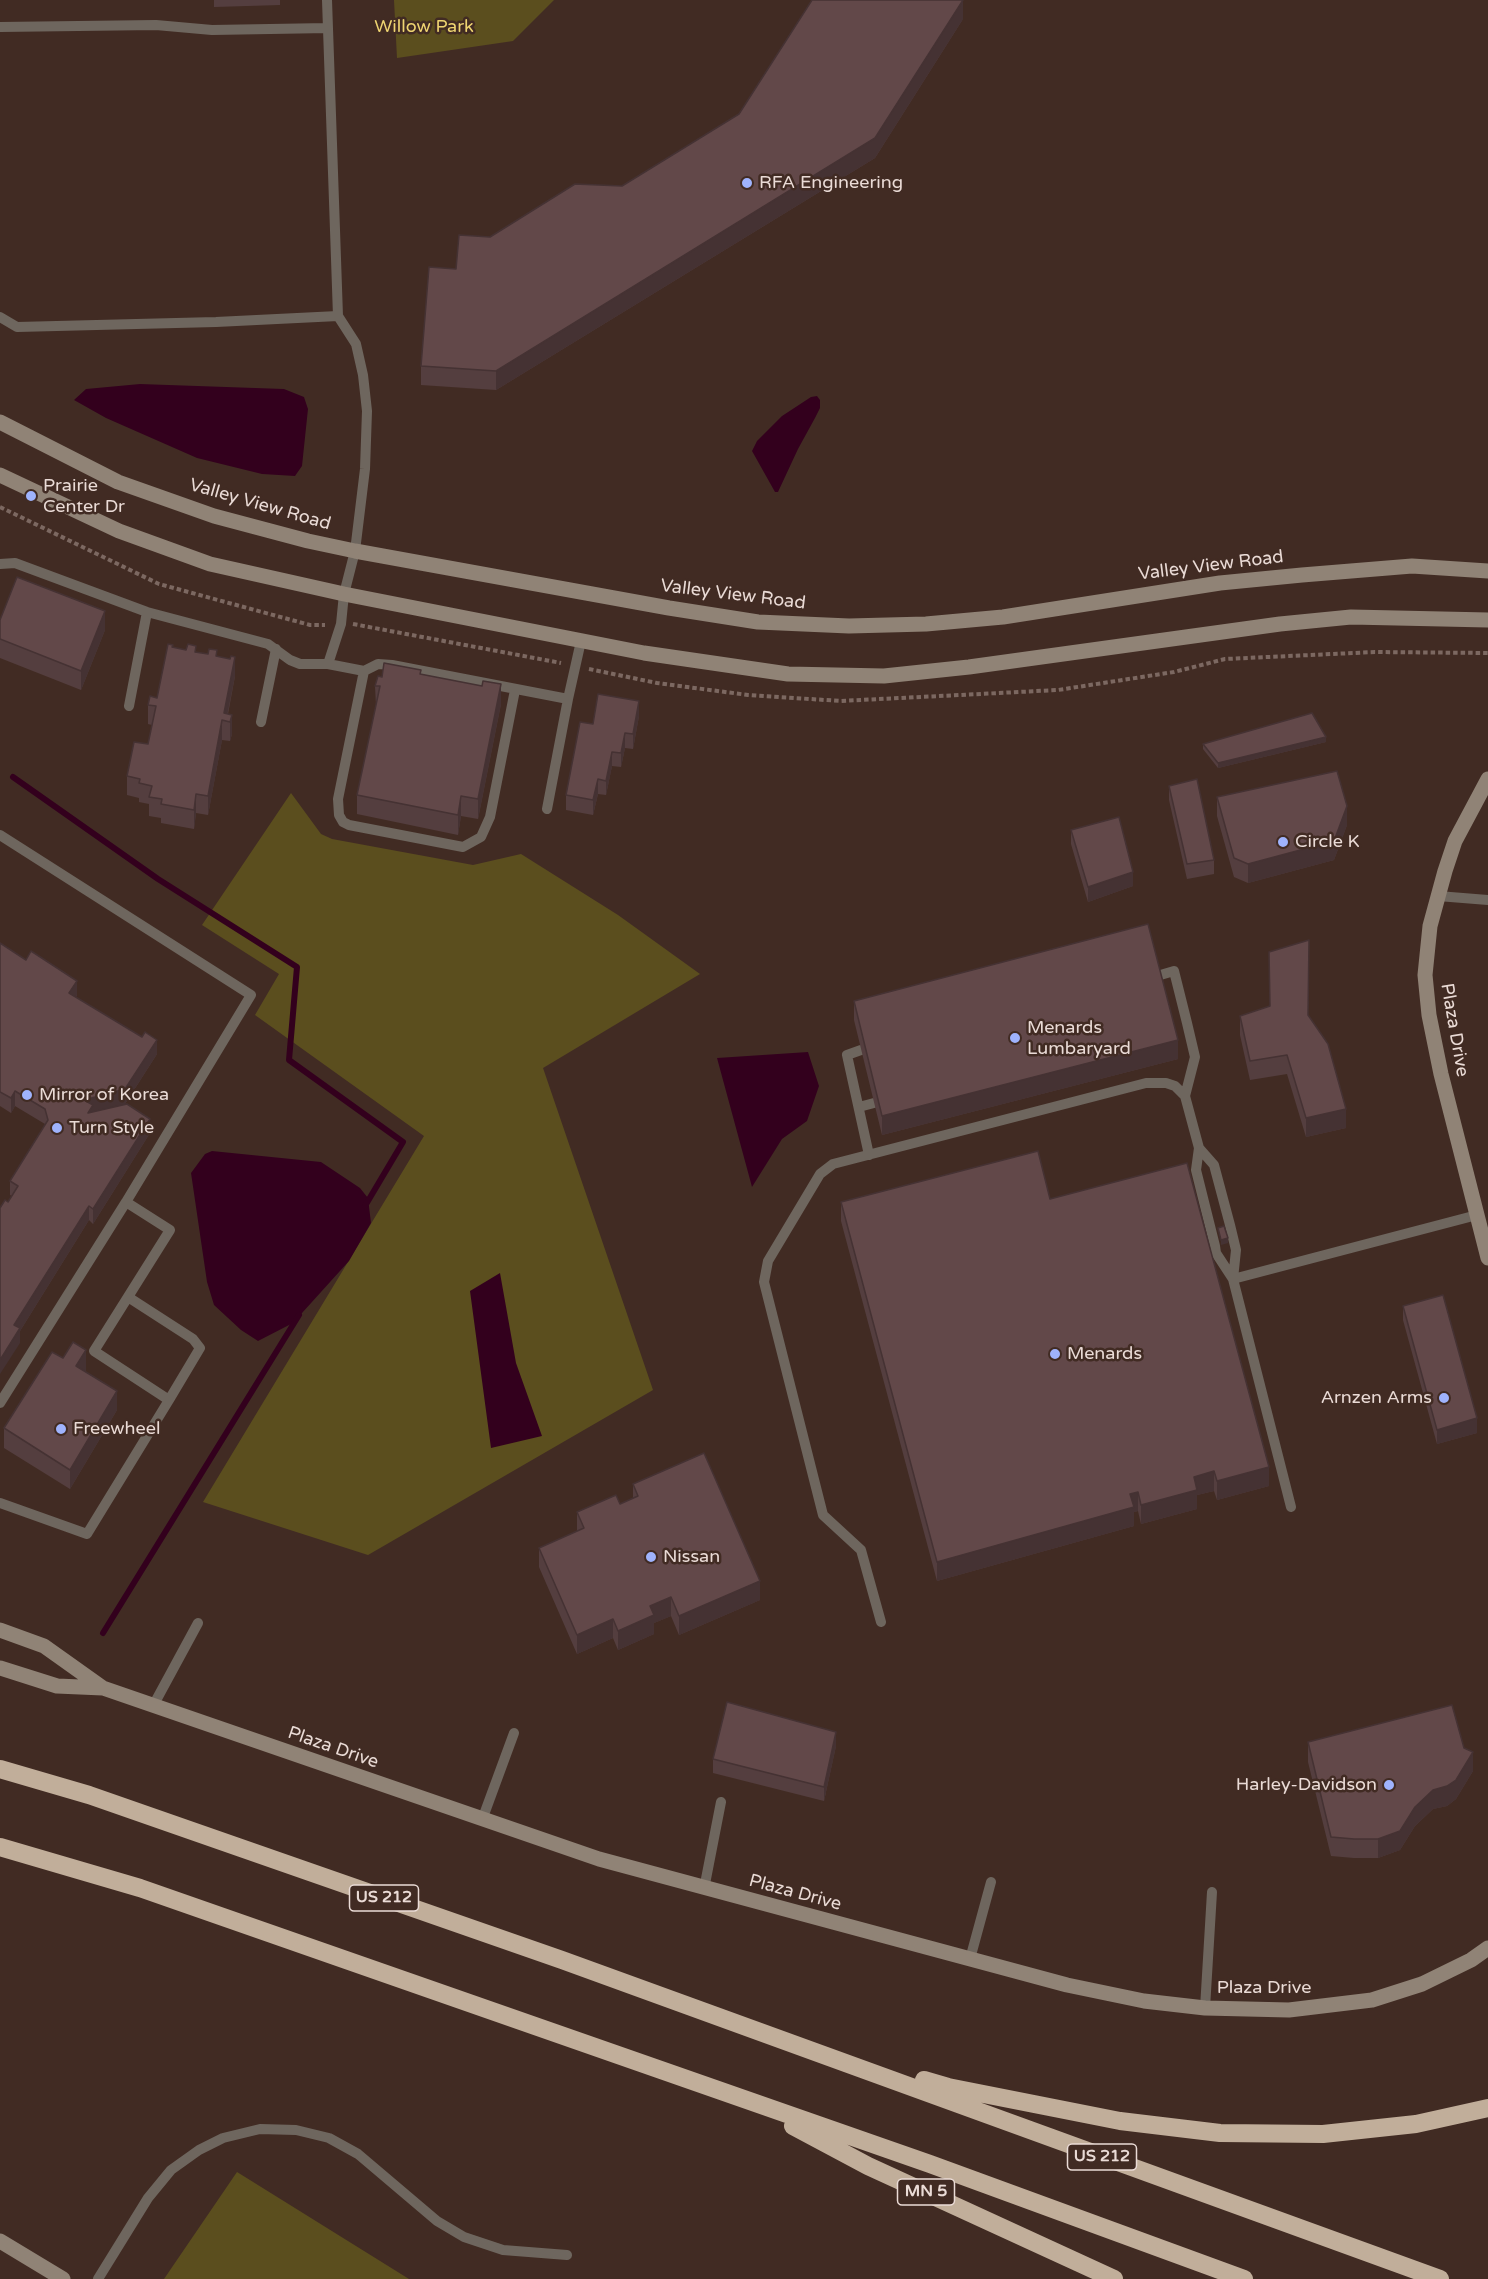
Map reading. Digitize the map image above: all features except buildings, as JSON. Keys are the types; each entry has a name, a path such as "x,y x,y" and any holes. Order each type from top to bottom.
{"highway":[{"name":"US 212","path":"0,1769 89,1795 766,2033 1140,2172 1440,2279"},
{"path":"0,1847 140,1888 930,2164 1244,2279"},
{"path":"766,2033 948,2086 1120,2121 1220,2133 1323,2134 1416,2124 1488,2108"},
{"name":"MN 5","path":"741,2099 868,2166 1114,2279"}],"main road":[{"name":"Valley View Road","path":"0,422 118,482 214,516 355,551 758,622 849,626 926,624 1003,617 1220,583 1302,575 1412,566 1488,571"},
{"path":"0,475 88,517 164,549 210,564 344,594 581,641 726,667 788,674 884,676 1016,661 1280,624 1351,617 1488,620"},
{"name":"Plaza Drive","path":"1488,778 1455,842 1430,927 1425,975 1429,1015 1441,1074 1488,1258"},
{"name":"Plaza Drive","path":"0,1630 45,1646 103,1688 599,1859 1067,1985 1144,2001 1205,2008 1289,2010 1372,2000 1422,1984 1472,1960 1488,1948"},
{"name":"Plaza Drive","path":"0,1668 57,1686 103,1688"},
{"path":"0,2241 63,2279"}],"lane":[{"path":"327,0 338,316 356,344 363,375 367,411 365,469 355,551 344,594 341,624 328,664"},
{"path":"0,27 156,25 212,30 328,28"},
{"path":"0,317 17,327 216,322 338,316"},
{"path":"0,564 15,563 147,612 268,644 290,660 300,664 328,664 364,671 378,664 392,665 568,699"},
{"path":"129,706 147,612"},
{"path":"547,809 581,641"},
{"path":"261,722 276,649"},
{"path":"364,671 338,799 339,815 343,822 350,825 464,847 481,837 490,818 515,690"},
{"path":"0,835 251,995 126,1202 0,1403"},
{"path":"1438,896 1488,900"},
{"path":"1157,976 1174,971 1182,1024 1195,1057 1185,1096 1199,1148 1196,1170 1216,1253 1233,1279 1291,1507"},
{"path":"861,1050 848,1055 869,1155"},
{"path":"881,1622 861,1550 823,1515 764,1282 768,1262 820,1174 833,1164 1146,1083 1166,1083 1175,1086 1185,1096"},
{"path":"859,1107 874,1103"},
{"path":"1199,1148 1214,1165 1227,1215 1236,1250 1233,1279"},
{"path":"126,1202 170,1230 94,1351 169,1400"},
{"path":"1233,1279 1477,1215"},
{"path":"0,1503 87,1534 200,1348 193,1339 128,1297"},
{"path":"153,1706 198,1623"},
{"path":"482,1820 514,1732"},
{"path":"704,1889 722,1802"},
{"path":"970,1959 992,1882"},
{"path":"1205,2008 1212,1892"},
{"path":"98,2279 148,2198 171,2170 199,2150 223,2138 260,2129 296,2130 329,2138 358,2154 437,2221 464,2237 503,2250 567,2255"}],"green space":[{"name":"Willow Park","path":"394,0 554,0 513,41 397,58"},
{"path":"291,793 321,834 332,839 473,865 521,854 618,915 700,974 543,1068 653,1390 368,1555 203,1502 424,1136 255,1015 279,974 202,925"},
{"path":"237,2172 409,2279 164,2279"}],"shaded area":[{"path":"140,384 284,389 304,397 308,409 302,466 295,476 262,474 197,458 106,418 74,400 86,389"},
{"path":"817,396 820,400 820,408 778,492 775,492 752,451 757,441 782,416 811,397"},
{"path":"808,1052 819,1086 807,1121 782,1139 752,1187 717,1058"},
{"path":"212,1151 321,1162 360,1188 368,1198 371,1223 349,1261 293,1323 258,1341 241,1330 214,1305 207,1282 191,1173 205,1154"},
{"path":"500,1273 516,1363 542,1436 491,1448 470,1291"}],"waterway":[{"path":"13,777 158,879 297,967 289,1060 403,1142 365,1206"},
{"path":"103,1633 299,1315"}],"place":[{"name":"RFA Engineering","path":"747,183"},
{"name":"Prairie Center Dr","path":"31,496"},
{"name":"Circle K","path":"1283,842"},
{"name":"Menards Lumbaryard","path":"1015,1038"},
{"name":"Mirror of Korea","path":"27,1095"},
{"name":"Turn Style","path":"57,1128"},
{"name":"Menards","path":"1055,1354"},
{"name":"Arnzen Arms","path":"1444,1398"},
{"name":"Freewheel","path":"61,1429"},
{"name":"Nissan","path":"651,1557"},
{"name":"Harley-Davidson","path":"1389,1785"}]}
